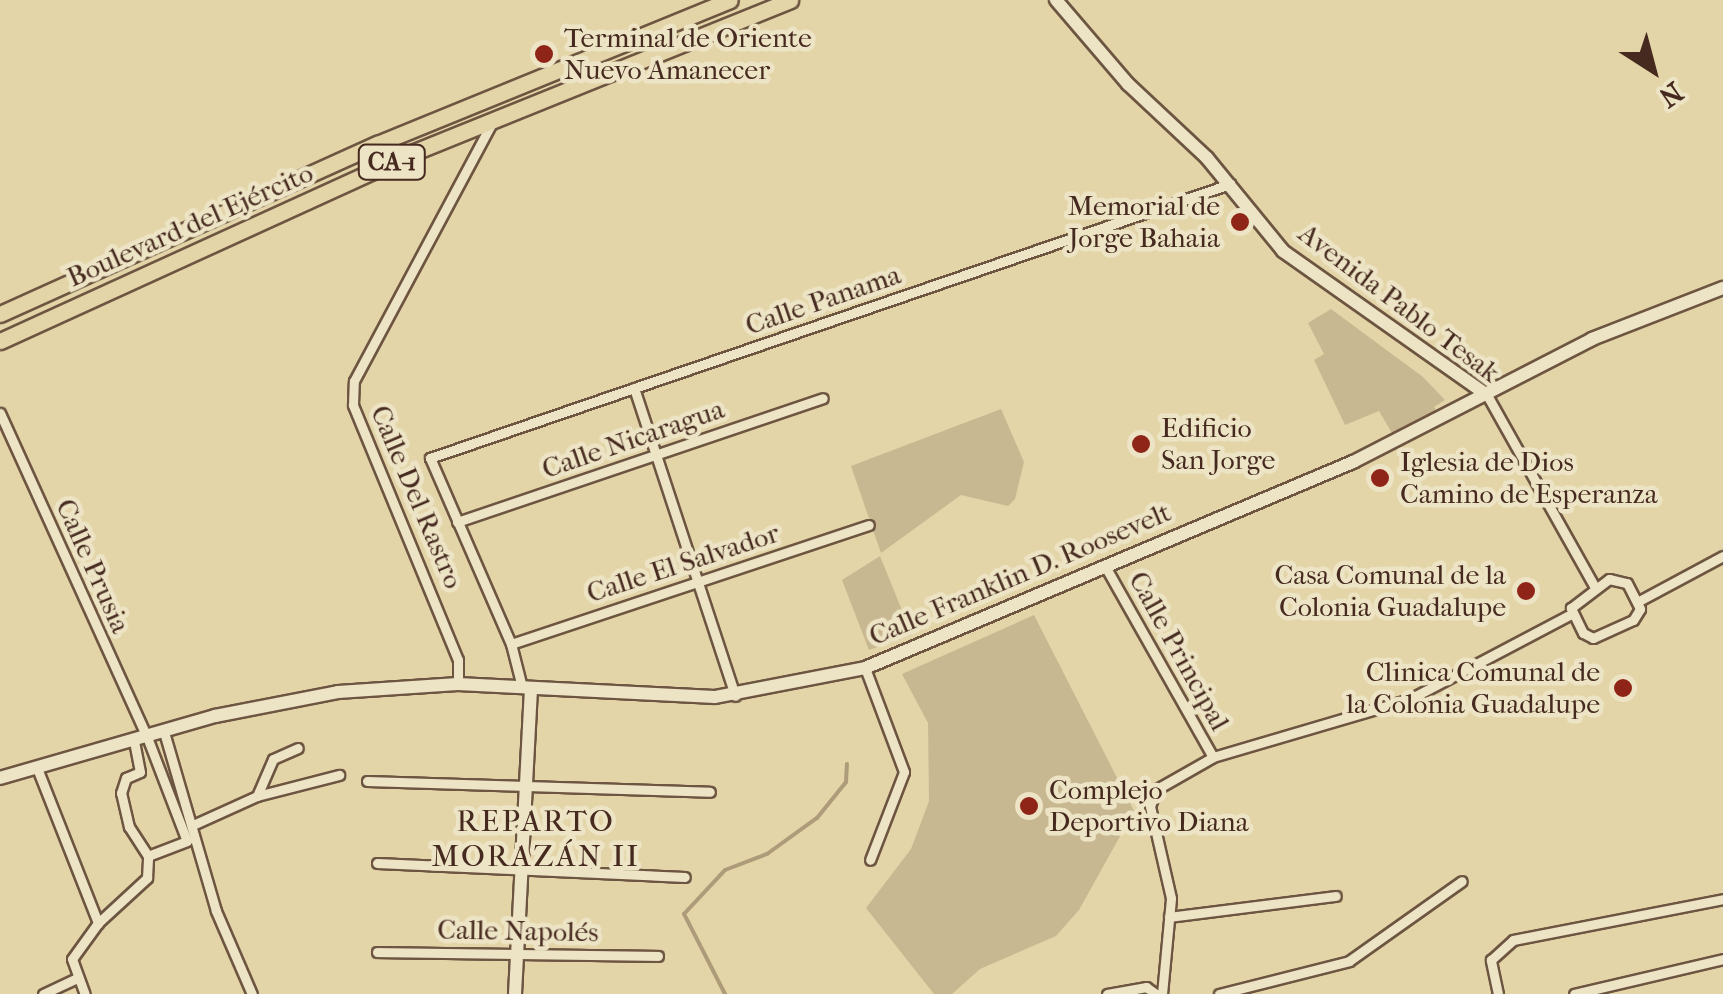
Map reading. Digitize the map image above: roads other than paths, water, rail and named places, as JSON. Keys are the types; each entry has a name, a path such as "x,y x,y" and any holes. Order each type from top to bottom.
{"highway":[{"path":"532,104 554,86 720,20 731,0"},
{"name":"Boulevard del Ejército","path":"0,314 372,146 731,0"},
{"name":"Boulevard del Ejército","path":"0,341 412,153 790,0"},
{"path":"407,132 397,144 412,153"},
{"path":"372,146 384,151 380,167"}],"main road":[{"name":"Avenida Pablo Tesak","path":"1056,0 1230,184 1283,251 1488,395"},
{"name":"Calle Franklin D. Roosevelt","path":"0,778 284,700 458,684 665,699 735,696 864,668 1421,432 1592,338 1723,288"},
{"path":"515,994 529,786 527,688"}],"street":[{"name":"Calle Del Rastro","path":"458,684 458,660 446,628 353,405 354,381 494,119"},
{"name":"Calle Panama","path":"457,522 430,458 1230,184"},
{"path":"634,388 735,696"},
{"name":"Avenida Pablo Tesak","path":"1488,395 1594,586"},
{"name":"Calle Nicaragua","path":"457,522 823,398"},
{"name":"Calle Prusia","path":"0,413 141,739"},
{"path":"457,522 527,688"},
{"name":"Calle El Salvador","path":"511,644 869,525"},
{"path":"1570,614 1582,633 1598,638 1633,620 1639,601 1723,556"},
{"name":"Calle Principal","path":"1106,568 1213,757"},
{"path":"1107,994 1146,987 1159,994 1168,917 1168,874 1152,796 1213,757 1396,704 1570,614 1576,599 1594,586 1623,580 1639,601"},
{"path":"864,668 904,772 870,860"},
{"path":"164,732 195,824 216,911 252,994"},
{"path":"141,739 158,765 187,840 148,856"},
{"path":"140,772 141,739"},
{"path":"256,796 274,759 298,748"},
{"path":"85,994 74,952 98,922 147,878 148,856 129,827 121,794 126,778 158,765"},
{"path":"37,768 98,922"},
{"path":"195,824 256,796 339,775"},
{"path":"367,781 710,792"},
{"path":"377,863 685,877"},
{"path":"1218,994 1348,961 1462,881"},
{"path":"1168,917 1336,896"},
{"path":"1498,994 1491,960 1514,940 1723,900"},
{"name":"Calle Napolés","path":"376,952 658,956"},
{"path":"1574,994 1723,959"},
{"path":"44,994 78,978"}],"waterway":[{"path":"725,994 684,914 725,870 767,854 817,818 846,782 847,764"}],"place":[{"name":"Terminal de Oriente Nuevo Amanecer","path":"544,54"},
{"name":"Memorial de Jorge Bahaia","path":"1240,222"},
{"name":"Edificio San Jorge","path":"1141,444"},
{"name":"Iglesia de Dios Camino de Esperanza","path":"1380,478"},
{"name":"Casa Comunal de la Colonia Guadalupe","path":"1526,591"},
{"name":"Clinica Comunal de la Colonia Guadalupe","path":"1623,688"},
{"name":"Complejo Deportivo Diana","path":"1029,806"}],"district":[{"name":"REPARTO MORAZÁN II","path":"536,839"}]}
